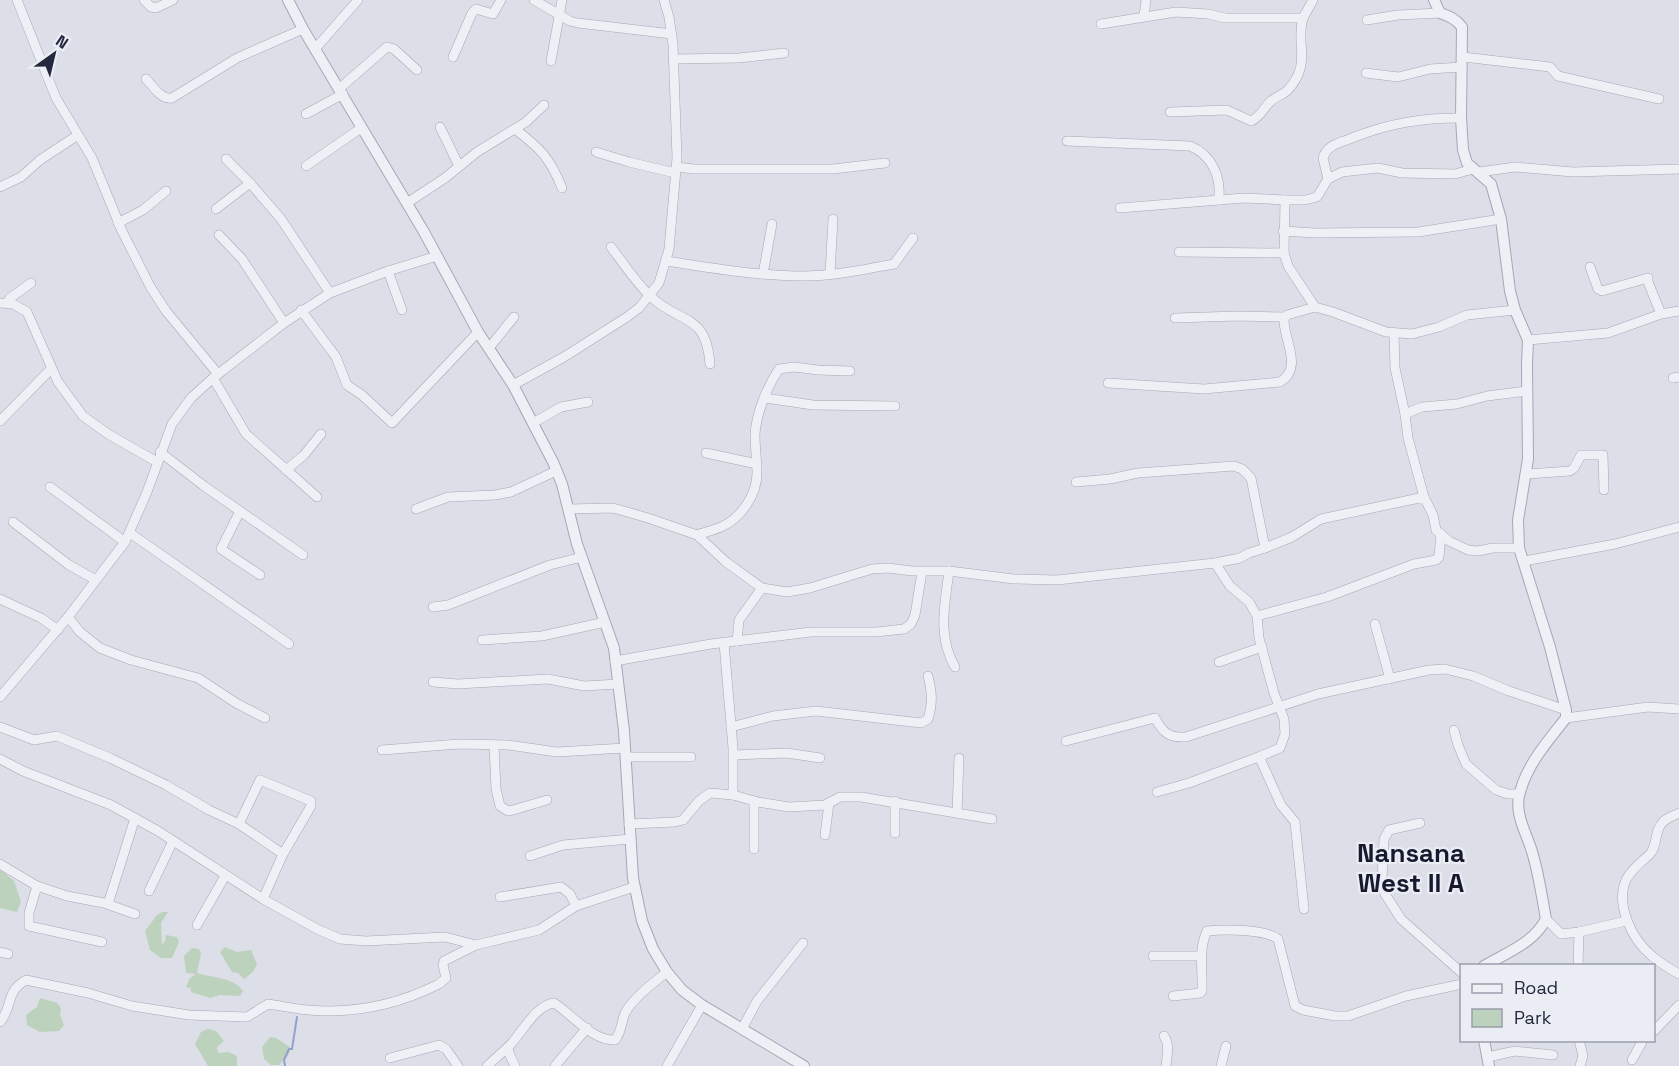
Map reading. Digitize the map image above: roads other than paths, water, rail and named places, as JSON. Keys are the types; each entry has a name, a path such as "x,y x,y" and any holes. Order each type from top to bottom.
{"street":[{"path":"17,0 56,98 92,158 118,223 158,299 215,376 246,434 316,497"},
{"path":"144,0 151,7 156,8 173,0"},
{"path":"288,0 407,203 478,332 513,385 556,471 582,557 614,648 625,753 634,887 646,930 667,972 682,990 702,1005 804,1066"},
{"path":"315,49 358,0"},
{"path":"453,57 472,12 476,9 493,14 501,0"},
{"path":"534,0 570,21 578,23 672,34"},
{"path":"551,61 562,0"},
{"path":"513,385 556,362 627,317 650,296 659,283 669,249 677,132 672,34 664,0"},
{"path":"1144,16 1146,0"},
{"path":"1170,112 1227,110 1251,121 1256,119 1271,100 1286,92 1299,72 1303,52 1301,32 1303,18 1313,0"},
{"path":"1434,0 1440,14"},
{"path":"1101,24 1176,12 1208,14 1226,18 1303,18"},
{"path":"1367,20 1410,14 1440,14 1458,21 1462,27 1463,150 1467,163 1491,184 1501,219 1503,248 1515,310 1528,340 1527,474 1518,520 1520,548 1550,647 1566,714 1529,770 1519,794 1518,807 1532,851 1546,919 1561,933 1579,932 1626,921"},
{"path":"146,79 162,97 172,98 237,58 303,29"},
{"path":"306,114 341,91 387,47 394,49 417,70"},
{"path":"673,59 739,58 784,53"},
{"path":"1366,73 1398,77 1462,62 1550,67 1558,76 1659,99"},
{"path":"407,203 477,152 533,117 544,105"},
{"path":"1328,178 1323,158 1331,146 1386,126 1428,118 1461,118"},
{"path":"440,127 459,166"},
{"path":"306,166 362,128"},
{"path":"515,129 548,158 562,188"},
{"path":"0,187 15,181 78,135"},
{"path":"1067,141 1190,146 1204,154 1217,173 1220,181 1219,200"},
{"path":"596,152 629,162 675,170 832,169 885,164"},
{"path":"226,159 281,219 330,293"},
{"path":"1120,208 1260,198 1305,200 1317,197 1328,178 1342,172 1371,168 1402,173 1455,174 1515,167 1597,172 1679,169"},
{"path":"216,209 250,183"},
{"path":"118,223 143,210 166,191"},
{"path":"1285,200 1284,253 1288,266 1315,307"},
{"path":"830,274 833,219"},
{"path":"1283,231 1418,232 1501,219"},
{"path":"763,274 772,224"},
{"path":"219,235 242,259 284,323"},
{"path":"666,261 730,272 798,276 830,274 894,264 913,238"},
{"path":"611,247 650,296 697,324 706,338 710,364"},
{"path":"1179,252 1284,253"},
{"path":"0,697 58,630 125,542 172,424 191,398 215,376 301,310 330,293 388,271 437,256"},
{"path":"1590,267 1598,289 1602,291 1648,278 1661,314"},
{"path":"388,271 402,310"},
{"path":"4,303 31,283"},
{"path":"4,303 19,306 27,312 51,369 63,390 87,419 159,457 303,555"},
{"path":"1175,318 1285,317 1315,307 1394,334 1412,334 1428,331 1467,315 1515,310"},
{"path":"301,310 336,357 346,384 392,423 478,332"},
{"path":"1528,340 1601,334 1661,314 1679,311"},
{"path":"489,348 514,317"},
{"path":"1108,383 1204,389 1280,382 1286,378 1291,365 1290,348 1283,323 1285,317"},
{"path":"1394,334 1395,368 1406,414 1408,438 1424,498 1433,515 1436,530 1449,541 1468,550 1520,548"},
{"path":"697,535 724,526 737,516 746,506 755,488 757,464 755,434 765,398 776,374 782,368 794,367 850,371"},
{"path":"0,421 51,369"},
{"path":"1406,414 1422,407 1457,404 1486,396 1527,391"},
{"path":"765,398 813,405 895,406"},
{"path":"533,423 561,407 588,402"},
{"path":"286,470 304,455 321,434"},
{"path":"706,453 757,464"},
{"path":"1527,474 1570,471 1581,455 1603,455 1604,490"},
{"path":"1076,482 1110,479 1138,473 1234,466 1242,469 1251,478 1265,548"},
{"path":"416,509 448,497 511,492 556,471"},
{"path":"50,487 125,542"},
{"path":"568,509 613,508 697,535 726,562 762,588 787,592 810,588 872,569 949,571 1014,579 1067,580 1215,563 1240,558 1292,537 1321,519 1424,498"},
{"path":"240,511 221,549 260,575"},
{"path":"13,522 69,565 96,580"},
{"path":"1524,561 1615,544 1679,527"},
{"path":"130,533 289,644"},
{"path":"1257,616 1327,597 1414,564 1436,560 1439,557 1441,534"},
{"path":"433,607 448,605 550,565 582,557"},
{"path":"1157,792 1189,783 1261,756 1280,748 1282,743 1285,726 1262,647 1257,616 1249,602 1230,586 1215,563"},
{"path":"949,571 942,621 951,660 955,667"},
{"path":"615,661 737,641 811,632 876,632 904,629 911,624 915,615 922,572"},
{"path":"737,641 738,620 762,588"},
{"path":"0,599 41,618 58,630"},
{"path":"68,617 80,632 100,648 130,660 198,678 265,718"},
{"path":"482,640 542,636 605,622"},
{"path":"1375,624 1390,679"},
{"path":"724,643 734,755 733,795"},
{"path":"1218,662 1262,647"},
{"path":"1066,741 1155,718 1164,733 1175,737 1186,737 1326,692 1429,670 1445,669 1473,676 1566,714 1648,707 1679,709"},
{"path":"731,728 773,716 816,711 921,723 928,719 933,697 928,676"},
{"path":"433,682 458,684 548,679 584,686 618,684"},
{"path":"0,727 29,739 39,740 57,736 152,777 208,810 238,824 282,854"},
{"path":"1454,730 1466,764 1496,790 1508,794 1519,794"},
{"path":"382,750 459,744 494,745 557,752 691,757"},
{"path":"494,745 496,789 500,806 508,811 546,800"},
{"path":"734,755 787,753 820,758"},
{"path":"1261,756 1264,771 1278,800 1295,822 1304,909"},
{"path":"0,759 23,771 104,801 263,899 340,939 366,941 444,938 476,945"},
{"path":"957,813 959,759"},
{"path":"238,824 260,780 311,801 282,854 263,899"},
{"path":"629,824 675,822 687,816 699,801 710,794 733,795 789,807 829,803 836,798 849,797 895,801 992,819"},
{"path":"754,801 754,849"},
{"path":"895,801 895,833"},
{"path":"825,835 829,803"},
{"path":"1679,813 1661,823 1649,855 1640,861 1627,879 1622,894 1626,921 1651,956 1679,974"},
{"path":"108,904 135,818"},
{"path":"1420,823 1389,830 1384,839 1382,879 1385,894 1401,919 1460,972"},
{"path":"530,856 563,845 630,839"},
{"path":"149,891 172,841"},
{"path":"0,864 37,886 67,896 108,904 135,914"},
{"path":"197,925 225,876"},
{"path":"37,886 29,913 29,926 102,942"},
{"path":"500,897 561,887 570,894 576,906"},
{"path":"0,1022 15,987 26,980 88,993 139,1008 189,1015 247,1017 268,1004 310,1010 349,1010 379,1006 439,984 446,978 444,961 476,945 539,930 576,906 634,887"},
{"path":"1487,964 1531,938 1546,919"},
{"path":"1173,996 1202,991 1201,956 1207,931 1270,934 1278,939 1297,1008 1303,1010 1335,1016 1353,1015 1406,996 1460,984"},
{"path":"1578,964 1579,932"},
{"path":"741,1029 757,1001 803,943"},
{"path":"1153,956 1201,956"},
{"path":"487,1066 508,1047 529,1020 550,1003 558,1006 587,1028 608,1039 615,1040 629,1007 667,972"},
{"path":"667,1066 702,1005"},
{"path":"1655,1029 1679,1005"},
{"path":"555,1066 587,1028"},
{"path":"1164,1036 1168,1048 1166,1066"},
{"path":"1484,1042 1489,1062 1515,1051 1553,1055"},
{"path":"1579,1042 1583,1056 1580,1066"},
{"path":"1632,1060 1642,1042"},
{"path":"390,1058 440,1045 446,1048 458,1066"},
{"path":"1221,1066 1226,1046"},
{"path":"508,1047 516,1066"}],"waterway":[{"path":"285,1066 284,1060 289,1049 292,1049 297,1017"}],"district":[{"name":"Nansana West II A","path":"1411,868"}]}
